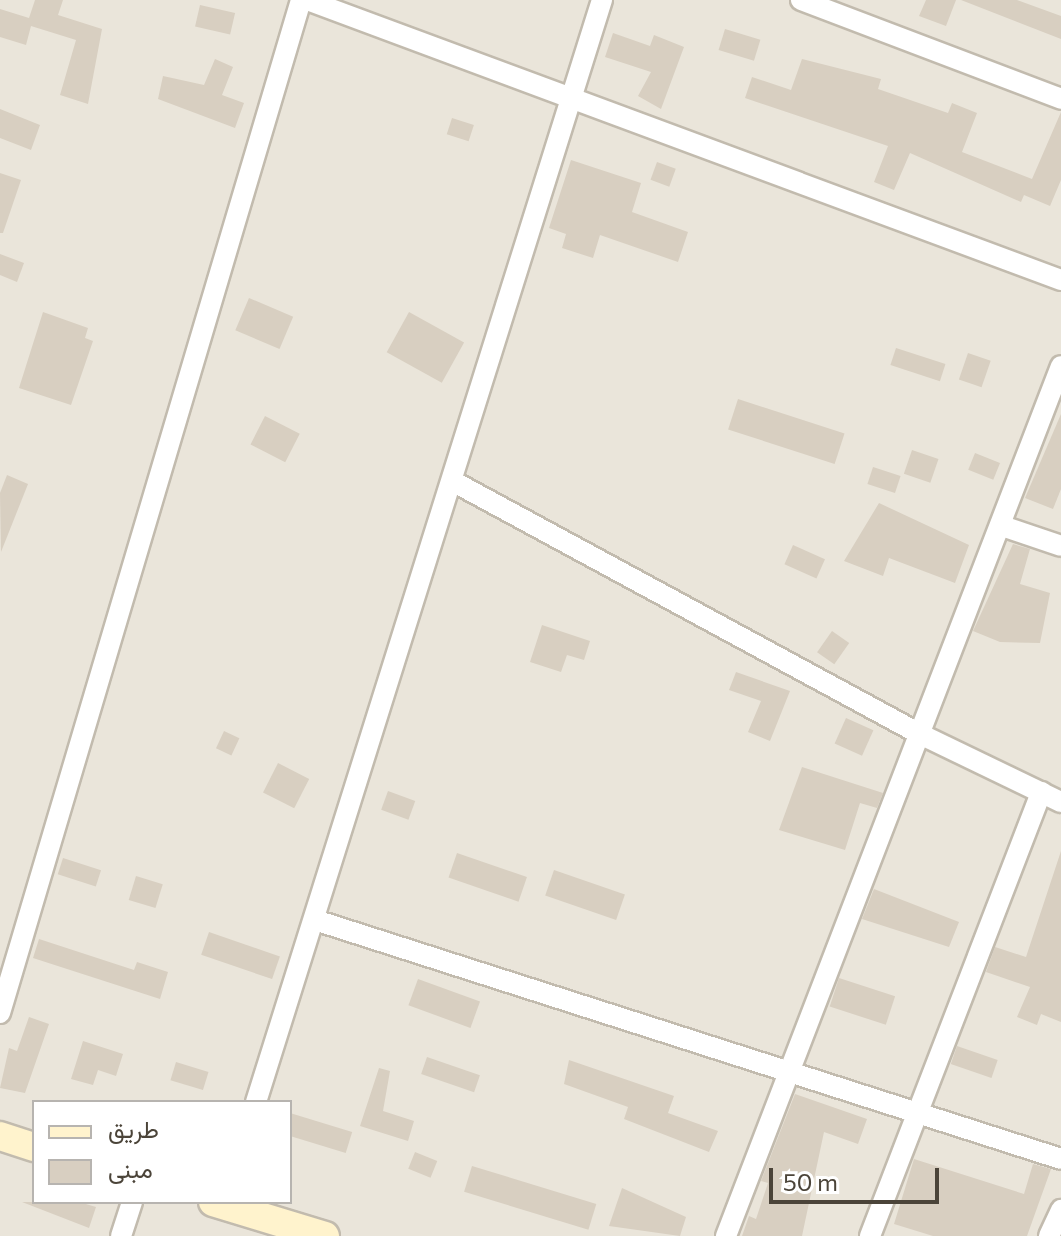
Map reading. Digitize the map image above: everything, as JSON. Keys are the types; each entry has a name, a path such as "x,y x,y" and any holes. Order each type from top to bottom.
{"street":[{"path":"0,1013 301,0"},
{"path":"307,0 1061,280"},
{"path":"257,1100 456,483 569,98 602,0"},
{"path":"801,0 1061,99"},
{"path":"726,1236 787,1070 1002,526 1061,366"},
{"path":"456,483 918,733 1061,802"},
{"path":"1002,526 1061,546"},
{"path":"870,1236 1041,792"},
{"path":"315,920 1061,1159"},
{"path":"0,1136 32,1146"},
{"path":"121,1236 131,1204"},
{"path":"223,1204 325,1236"},
{"path":"1049,1236 1061,1210"}],"shaded area":[{"path":"0,0 1061,0 1061,1236 0,1236"}],"building":[{"path":"35,0 63,0 58,15 102,29 88,104 60,95 76,40 31,26 26,45 0,37 0,9 29,18"},
{"path":"926,0 956,0 946,26 919,16"},
{"path":"961,0 1017,0 1061,16 1061,39"},
{"path":"200,5 235,13 230,35 195,26"},
{"path":"725,29 760,40 754,61 719,50"},
{"path":"613,33 650,46 654,35 684,47 661,109 638,96 651,72 605,57"},
{"path":"215,59 233,67 222,95 244,103 235,128 158,99 163,76 204,85"},
{"path":"802,59 881,79 878,89 948,113 952,103 977,113 962,152 1032,179 1061,112 1061,180 1050,206 1024,195 1021,202 910,153 894,190 874,182 888,146 745,98 752,77 791,90"},
{"path":"0,109 40,125 31,150 0,138"},
{"path":"452,118 474,125 469,141 447,134"},
{"path":"571,160 641,183 632,212 688,232 678,262 600,235 593,258 562,248 566,234 549,228"},
{"path":"657,162 676,169 669,187 651,180"},
{"path":"0,173 21,180 3,233 0,233"},
{"path":"0,254 24,263 17,282 0,275"},
{"path":"249,298 293,317 280,349 235,330"},
{"path":"43,312 88,328 85,338 93,341 71,405 19,388"},
{"path":"409,312 464,343 442,383 387,352"},
{"path":"896,348 945,364 940,381 890,365"},
{"path":"968,353 991,361 982,387 959,379"},
{"path":"738,399 845,434 835,464 728,429"},
{"path":"1061,414 1061,489 1053,509 1025,498"},
{"path":"265,416 300,434 285,462 250,445"},
{"path":"912,450 938,459 930,483 904,474"},
{"path":"975,453 1000,463 993,480 968,470"},
{"path":"873,467 901,476 895,493 867,484"},
{"path":"7,475 28,484 1,552 0,493"},
{"path":"879,503 969,545 955,583 889,558 883,576 844,561"},
{"path":"1013,544 1030,549 1020,584 1050,593 1040,643 1000,642 973,631"},
{"path":"793,545 825,559 816,578 784,564"},
{"path":"542,625 590,641 584,660 567,655 561,672 530,662"},
{"path":"832,631 849,643 834,664 817,652"},
{"path":"736,672 790,691 770,741 748,732 761,701 729,690"},
{"path":"846,718 873,730 862,756 835,744"},
{"path":"224,731 239,738 231,755 216,748"},
{"path":"278,763 309,779 294,808 263,792"},
{"path":"802,767 883,793 877,808 860,803 845,850 779,830"},
{"path":"388,791 415,801 408,820 381,810"},
{"path":"1061,851 1061,1022 1041,1014 1037,1025 1017,1017 1030,987 986,972 995,947 1026,957"},
{"path":"457,853 527,877 519,902 449,878"},
{"path":"63,858 101,870 96,887 58,874"},
{"path":"554,870 625,894 616,920 545,896"},
{"path":"136,876 163,884 155,908 129,900"},
{"path":"874,889 959,922 949,947 862,919"},
{"path":"209,932 280,956 272,979 201,955"},
{"path":"39,939 134,970 137,962 168,972 160,999 33,958"},
{"path":"839,978 895,996 886,1025 830,1007"},
{"path":"418,979 480,1002 470,1028 408,1005"},
{"path":"29,1017 49,1024 25,1093 0,1088 9,1048 17,1051"},
{"path":"83,1041 123,1054 116,1076 98,1070 93,1085 71,1079"},
{"path":"957,1046 998,1060 991,1078 951,1064"},
{"path":"427,1057 480,1075 474,1092 421,1074"},
{"path":"569,1060 674,1096 668,1113 718,1131 709,1152 624,1119 628,1107 564,1084"},
{"path":"176,1062 209,1072 203,1090 170,1080"},
{"path":"379,1068 390,1071 383,1111 414,1121 408,1141 360,1126"},
{"path":"795,1094 867,1119 858,1144 824,1132 802,1236 742,1236 749,1216 756,1219 768,1183 761,1181"},
{"path":"292,1114 352,1132 346,1153 292,1137"},
{"path":"415,1152 437,1161 431,1178 408,1169"},
{"path":"914,1159 1024,1194 1033,1164 1051,1169 1027,1236 933,1236 894,1224"},
{"path":"472,1166 596,1204 588,1230 464,1192"},
{"path":"622,1188 686,1217 680,1236 609,1226"},
{"path":"22,1202 96,1207 89,1228"}]}
